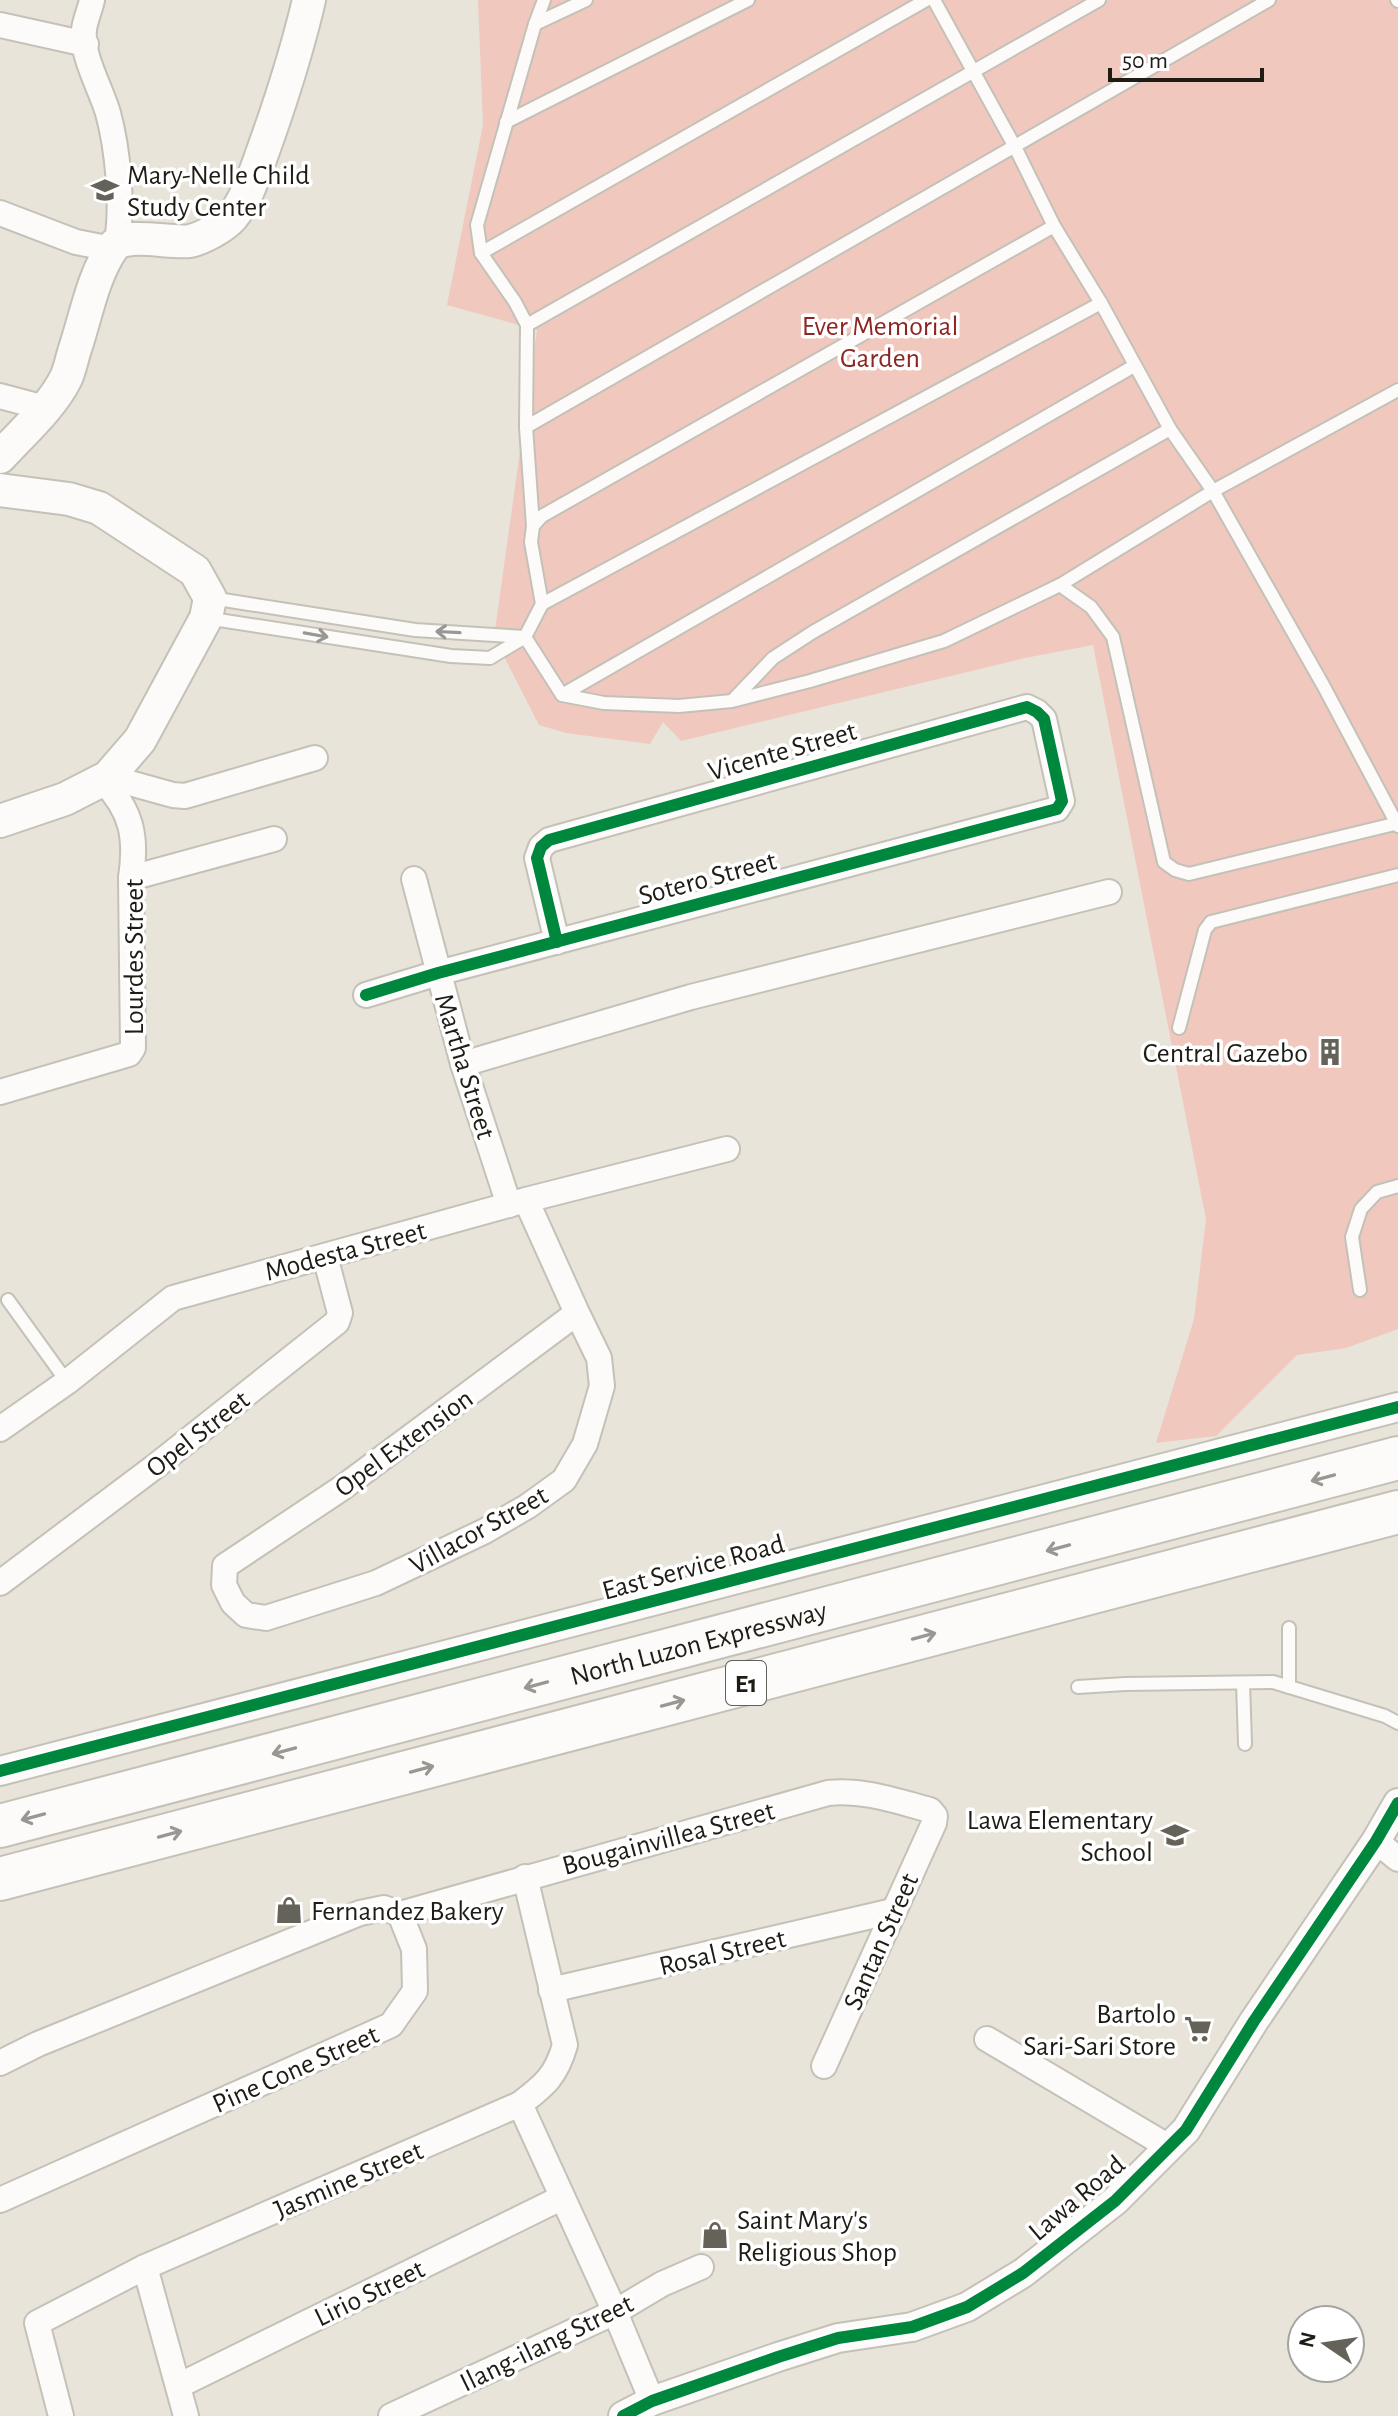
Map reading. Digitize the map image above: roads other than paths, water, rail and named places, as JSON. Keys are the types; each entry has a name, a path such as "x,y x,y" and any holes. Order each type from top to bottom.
{"highway":[{"name":"North Luzon Expressway","path":"0,1826 1398,1458"},
{"name":"North Luzon Expressway","path":"0,1879 1398,1512"}],"main road":[{"path":"0,457 45,408 66,378 96,283 114,246 133,238 190,241 210,233 231,218 252,181 275,118 309,0"},
{"path":"0,490 69,499 99,508 195,571 208,608 140,740 106,779 65,799 0,821"}],"street":[{"path":"0,213 76,242 114,246 120,224 116,159 108,112 92,73 84,32 92,0"},
{"path":"0,25 86,44"},
{"path":"0,396 45,408"},
{"name":"Vicente Street","path":"557,942 537,858 541,847 549,840 1012,711 1027,707 1044,719 1062,801 1060,806"},
{"path":"106,779 185,796 315,758"},
{"name":"Lourdes Street","path":"0,1092 129,1054 133,1048 133,832 125,809 106,779"},
{"name":"Sotero Street","path":"366,995 1060,806"},
{"path":"131,878 274,839"},
{"name":"Martha Street","path":"414,879 463,1064 518,1202"},
{"path":"463,1064 691,997 1109,892"},
{"name":"Modesta Street","path":"0,1429 67,1382 173,1298 518,1202 727,1149"},
{"name":"Villacor Street","path":"225,1566 224,1585 233,1603 246,1615 266,1618 376,1583 485,1531 564,1480 585,1444 602,1386 599,1358 518,1202"},
{"name":"Opel Street","path":"0,1583 157,1465 337,1322 340,1313 325,1256"},
{"name":"Opel Extension","path":"225,1566 342,1488 577,1313"},
{"name":"East Service Road","path":"0,1771 1398,1407"},
{"name":"Bougainvillea Street","path":"400,1914 828,1793 847,1791 882,1797 930,1810 935,1816"},
{"name":"Lawa Road","path":"623,2416 652,2401 778,2357 838,2338 912,2327 967,2307 1023,2273 1115,2201 1186,2130 1254,2021 1387,1850 1398,1803"},
{"name":"Santan Street","path":"824,2066 935,1816"},
{"name":"Jasmine Street","path":"61,2416 37,2323 145,2267 520,2104 543,2086 559,2067 565,2045 525,1877"},
{"path":"0,2063 38,2044 360,1913 384,1908 400,1914"},
{"name":"Rosal Street","path":"551,1990 893,1911"},
{"name":"Pine Cone Street","path":"0,2200 391,2025 415,1991 414,1949 400,1914"},
{"path":"987,2039 1169,2147"},
{"path":"520,2104 652,2401"},
{"name":"Lirio Street","path":"178,2386 561,2198"},
{"path":"145,2267 186,2416"},
{"name":"Ilang-ilang Street","path":"391,2416 615,2312 662,2284 701,2267"}],"lane":[{"path":"542,604 531,542 533,526 526,427 527,325 481,253 477,225 544,0"},
{"path":"535,24 586,0"},
{"path":"506,122 748,0"},
{"path":"481,253 926,0"},
{"path":"934,0 975,71 1054,226 1101,303 1170,429 1213,491 1398,824 1189,874 1175,870 1164,862 1113,637 1091,607 1060,585"},
{"path":"527,325 1099,0"},
{"path":"526,427 1269,0"},
{"path":"533,526 542,516 1054,226"},
{"path":"208,608 451,656 490,658 525,637 542,604 1101,303"},
{"path":"562,695 1134,366"},
{"path":"525,637 562,695 604,703 679,706 732,701 810,681 944,641 1060,585 1213,491 1398,390"},
{"path":"732,701 773,658 813,632 1170,429"},
{"path":"208,608 415,630 525,637"},
{"path":"1179,1028 1205,930 1211,922 1398,875"},
{"path":"1360,1290 1352,1237 1361,1209 1377,1192 1398,1186"},
{"path":"8,1300 67,1382"},
{"path":"1289,1628 1289,1687"},
{"path":"1078,1687 1273,1682 1385,1716 1398,1723"},
{"path":"1243,1683 1245,1744"}],"place":[{"name":"Mary-Nelle Child Study Center","path":"105,190"},
{"name":"Central Gazebo","path":"1330,1052"},
{"name":"Lawa Elementary School","path":"1175,1835"},
{"name":"Fernandez Bakery","path":"289,1910"},
{"name":"Bartolo Sari-Sari Store","path":"1198,2029"},
{"name":"Saint Mary's Religious Shop","path":"715,2235"}],"park label":[{"name":"Ever Memorial Garden","path":"880,341"}]}
